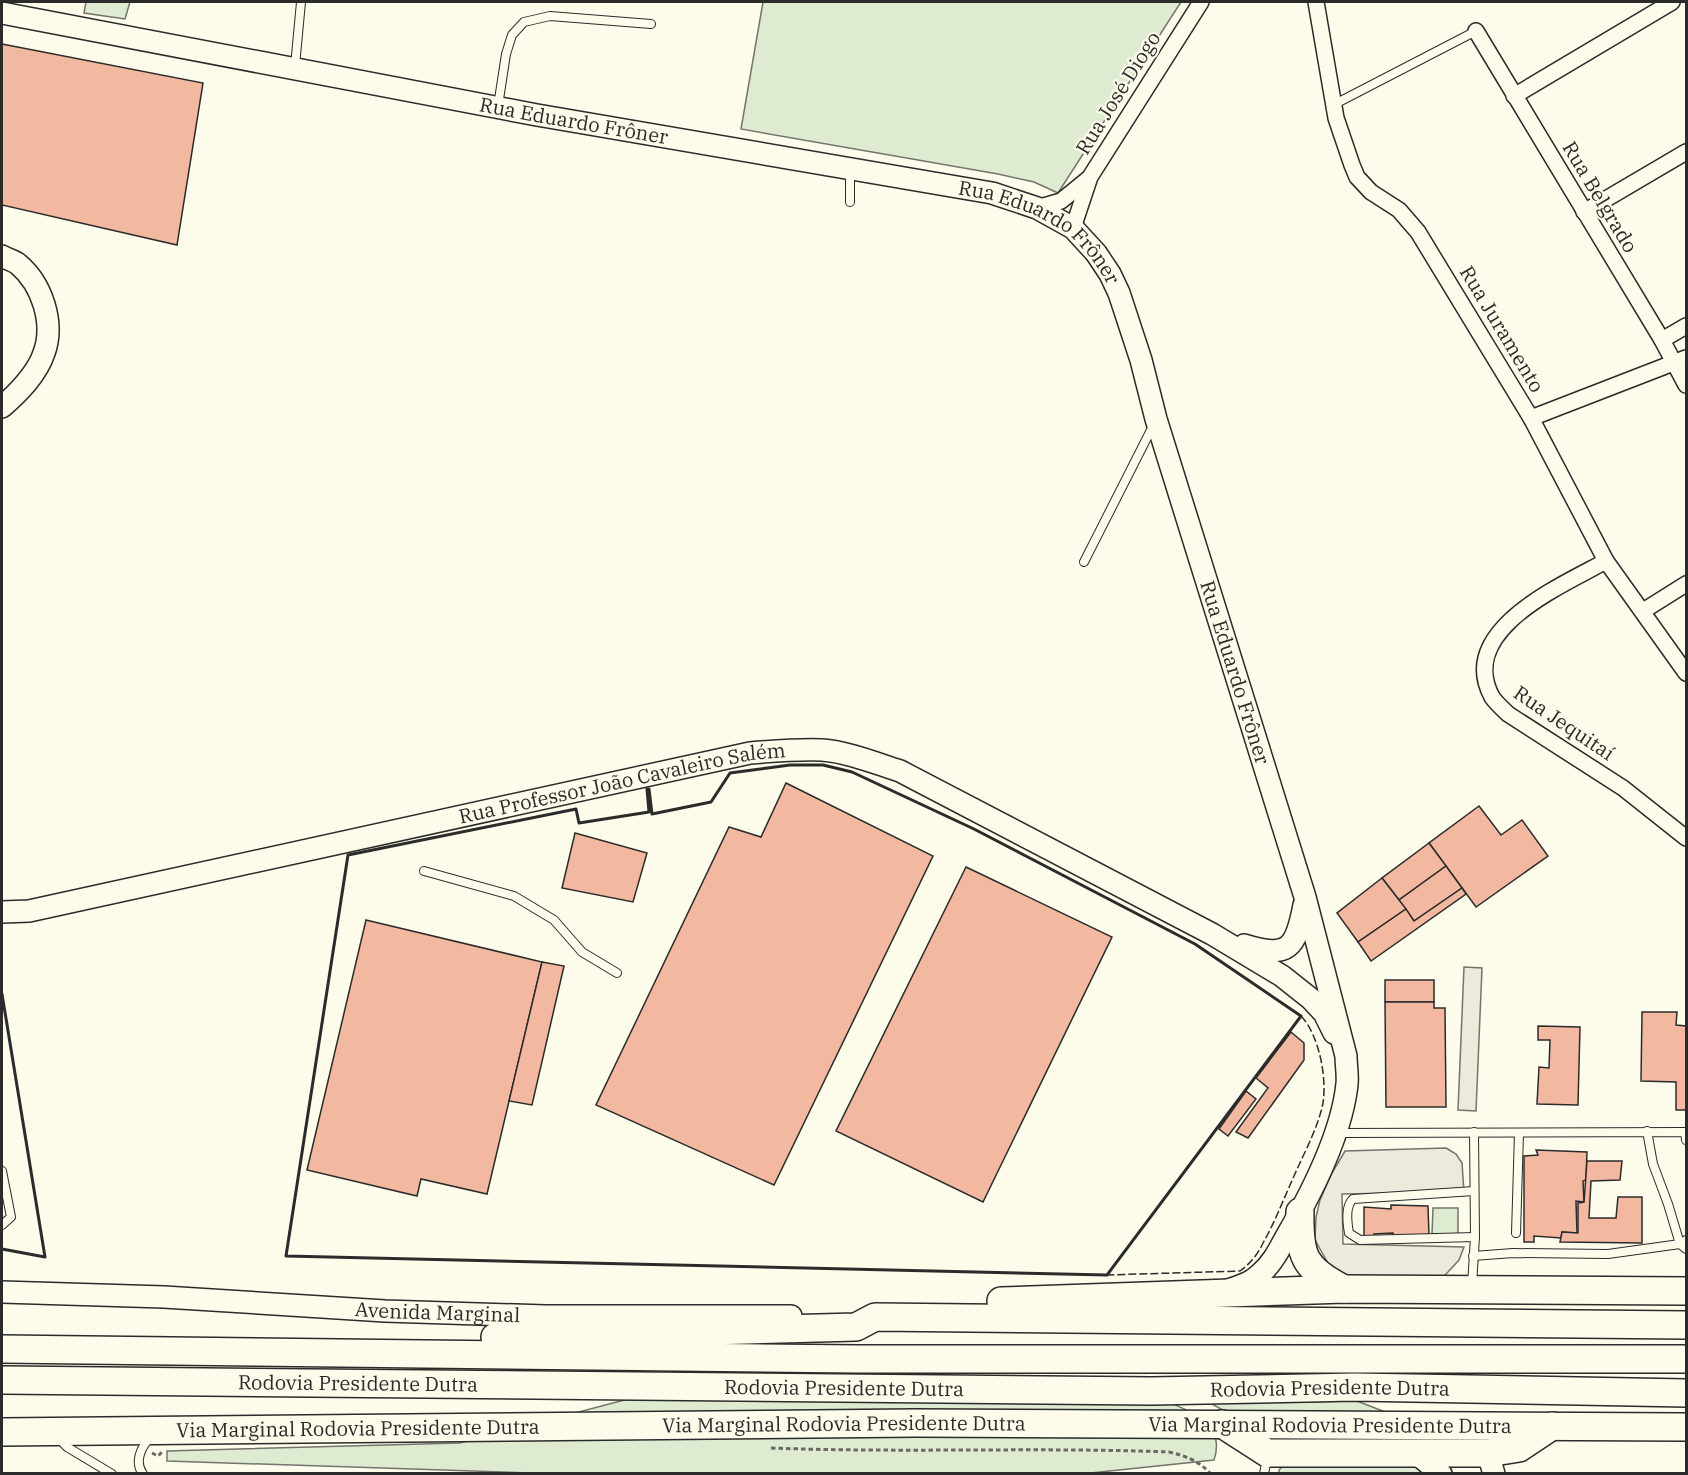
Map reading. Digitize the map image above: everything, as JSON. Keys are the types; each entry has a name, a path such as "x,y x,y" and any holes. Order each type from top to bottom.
{"highway":[{"path":"1300,1212 1300,1238 1307,1262 1315,1271 1344,1289"},
{"path":"962,1318 1000,1302 1221,1292 1344,1289 1686,1291"},
{"path":"322,1353 363,1341 856,1327 875,1317 1686,1325"},
{"name":"Rodovia Presidente Dutra","path":"2,1349 858,1359 1686,1359"},
{"name":"Rodovia Presidente Dutra","path":"2,1380 1152,1391 1355,1387 1686,1394"},
{"name":"Via Marginal Rodovia Presidente Dutra","path":"2,1432 915,1423 1686,1426"},
{"path":"1222,1424 1266,1463 1417,1454 1491,1463 1552,1426"}],"main road":[{"name":"Rua Eduardo Frôner","path":"2,13 498,107 992,193 1037,208 1073,228 1096,253 1119,293 1305,897 1346,1056 1347,1083 1334,1133 1327,1154 1300,1212 1271,1263 1247,1284 1221,1292"},
{"path":"2,256 18,264 34,283 44,302 48,326 45,352 35,372 14,397 2,407"},
{"name":"Rua Professor João Cavaleiro Salém","path":"2,912 29,911 750,753 823,750 900,771 1212,934 1282,976 1311,999 1323,1014 1346,1056"},
{"name":"Rua Professor João Cavaleiro Salém","path":"1212,934 1269,952 1281,950 1291,945 1299,932 1305,897"},
{"name":"Avenida Marginal","path":"2,1292 164,1297 385,1311 546,1316 875,1317"},
{"path":"1417,1454 1441,1473"}],"street":[{"name":"Rua José Diogo","path":"1073,228 1090,177 1201,2"},
{"name":"Rua Juramento","path":"1316,2 1336,118 1357,177 1371,192 1399,210 1418,232 1531,418 1606,561 1686,673"},
{"path":"1514,96 1672,2"},
{"name":"Rua Belgrado","path":"1476,31 1662,340 1681,361 1686,385"},
{"path":"1584,212 1686,152"},
{"name":"Rua José Diogo","path":"1037,208 1061,201 1090,177"},
{"path":"1662,340 1686,326"},
{"path":"1531,418 1681,361"},
{"name":"Rua Jequitaí","path":"1606,561 1524,608 1499,631 1487,653 1485,677 1493,698 1508,714 1623,788 1686,838"},
{"path":"1643,611 1686,584"}],"lane":[{"path":"295,68 301,2"},
{"path":"498,107 506,54 512,35 524,22 550,16 651,24"},
{"path":"1334,105 1476,31"},
{"path":"849,167 850,202"},
{"path":"1084,562 1156,419"},
{"path":"424,871 514,896 554,920 582,952 617,973"},
{"path":"1334,1133 1647,1131 1686,1135"},
{"path":"1473,1256 1513,1253 1608,1254 1684,1244 1653,1164 1647,1131"},
{"path":"1472,1289 1475,1238 1474,1132"},
{"path":"1516,1233 1519,1133"},
{"path":"2,1171 11,1217 2,1225"},
{"path":"1474,1191 1353,1199 1349,1204 1347,1226 1349,1233 1360,1240 1475,1238"},
{"path":"143,1473 138,1466 143,1448 147,1440 159,1431"},
{"path":"51,1432 67,1447 112,1473"}],"green space":[{"path":"86,2 130,2 125,19 84,13"},
{"path":"763,2 1181,2 1058,193 1034,182 998,174 741,129"},
{"path":"1433,1208 1458,1208 1458,1234 1432,1234"},
{"path":"632,1398 1166,1401 1197,1415 1205,1422 1216,1437 1217,1448 1214,1460 1081,1474 531,1473 167,1461 167,1451 460,1443"},
{"path":"1357,1401 1416,1424 1518,1424 1494,1442 1281,1442 1210,1403"},
{"path":"1406,1462 1433,1473 1279,1474 1283,1466"}],"shaded area":[{"path":"1464,967 1482,968 1476,1111 1458,1110"},
{"path":"1446,1148 1456,1154 1462,1163 1464,1192 1342,1194 1343,1244 1464,1247 1459,1260 1441,1279 1351,1278 1329,1265 1315,1240 1316,1217 1320,1200 1345,1151"}],"building":[{"path":"2,44 203,83 177,245 2,205"},
{"path":"786,783 933,856 774,1185 596,1105 729,827 761,837"},
{"path":"1479,806 1501,835 1522,820 1548,856 1476,907 1429,843"},
{"path":"575,833 647,853 633,902 562,888"},
{"path":"1429,843 1446,866 1399,900 1382,878"},
{"path":"1446,866 1462,888 1414,921 1399,900"},
{"path":"966,867 1112,937 983,1202 836,1131"},
{"path":"1382,878 1406,909 1358,942 1337,913"},
{"path":"1462,888 1466,894 1371,961 1358,942 1406,909 1414,921"},
{"path":"366,920 542,962 487,1194 421,1179 417,1196 307,1170"},
{"path":"542,962 564,966 532,1105 509,1101"},
{"path":"1385,980 1434,980 1434,1002 1385,1002"},
{"path":"1385,1002 1434,1002 1434,1008 1445,1008 1446,1107 1386,1107"},
{"path":"1642,1012 1677,1012 1676,1025 1686,1026 1686,1110 1676,1110 1676,1082 1641,1081"},
{"path":"1538,1026 1580,1027 1578,1105 1537,1104 1539,1067 1549,1068 1550,1040 1538,1040"},
{"path":"1291,1032 1304,1043 1304,1060 1248,1138 1236,1132 1268,1088 1256,1078"},
{"path":"1246,1091 1256,1099 1228,1136 1219,1129"},
{"path":"1536,1150 1587,1152 1586,1180 1583,1181 1584,1202 1576,1201 1577,1233 1562,1232 1561,1238 1534,1236 1534,1242 1524,1242 1524,1156 1538,1155"},
{"path":"1587,1161 1622,1161 1620,1180 1591,1181 1589,1218 1616,1218 1618,1197 1642,1197 1642,1243 1560,1242 1562,1232 1578,1233 1578,1203 1584,1202"},
{"path":"1391,1205 1428,1206 1429,1236 1394,1237 1393,1233 1364,1237 1364,1207 1391,1209"}],"fence":[{"path":"1301,1016 1313,1034 1317,1045 1323,1069 1323,1103 1318,1122 1272,1227 1256,1255 1240,1271 1107,1275 1301,1016"}],"wall":[{"path":"790,765 823,765 852,772 974,829 1195,944 1301,1016 1107,1275 286,1256 348,855 576,809 579,823 649,812 647,789 649,789 652,814 711,802 730,773 790,765"},
{"path":"2,994 45,1257 2,1249"}]}
